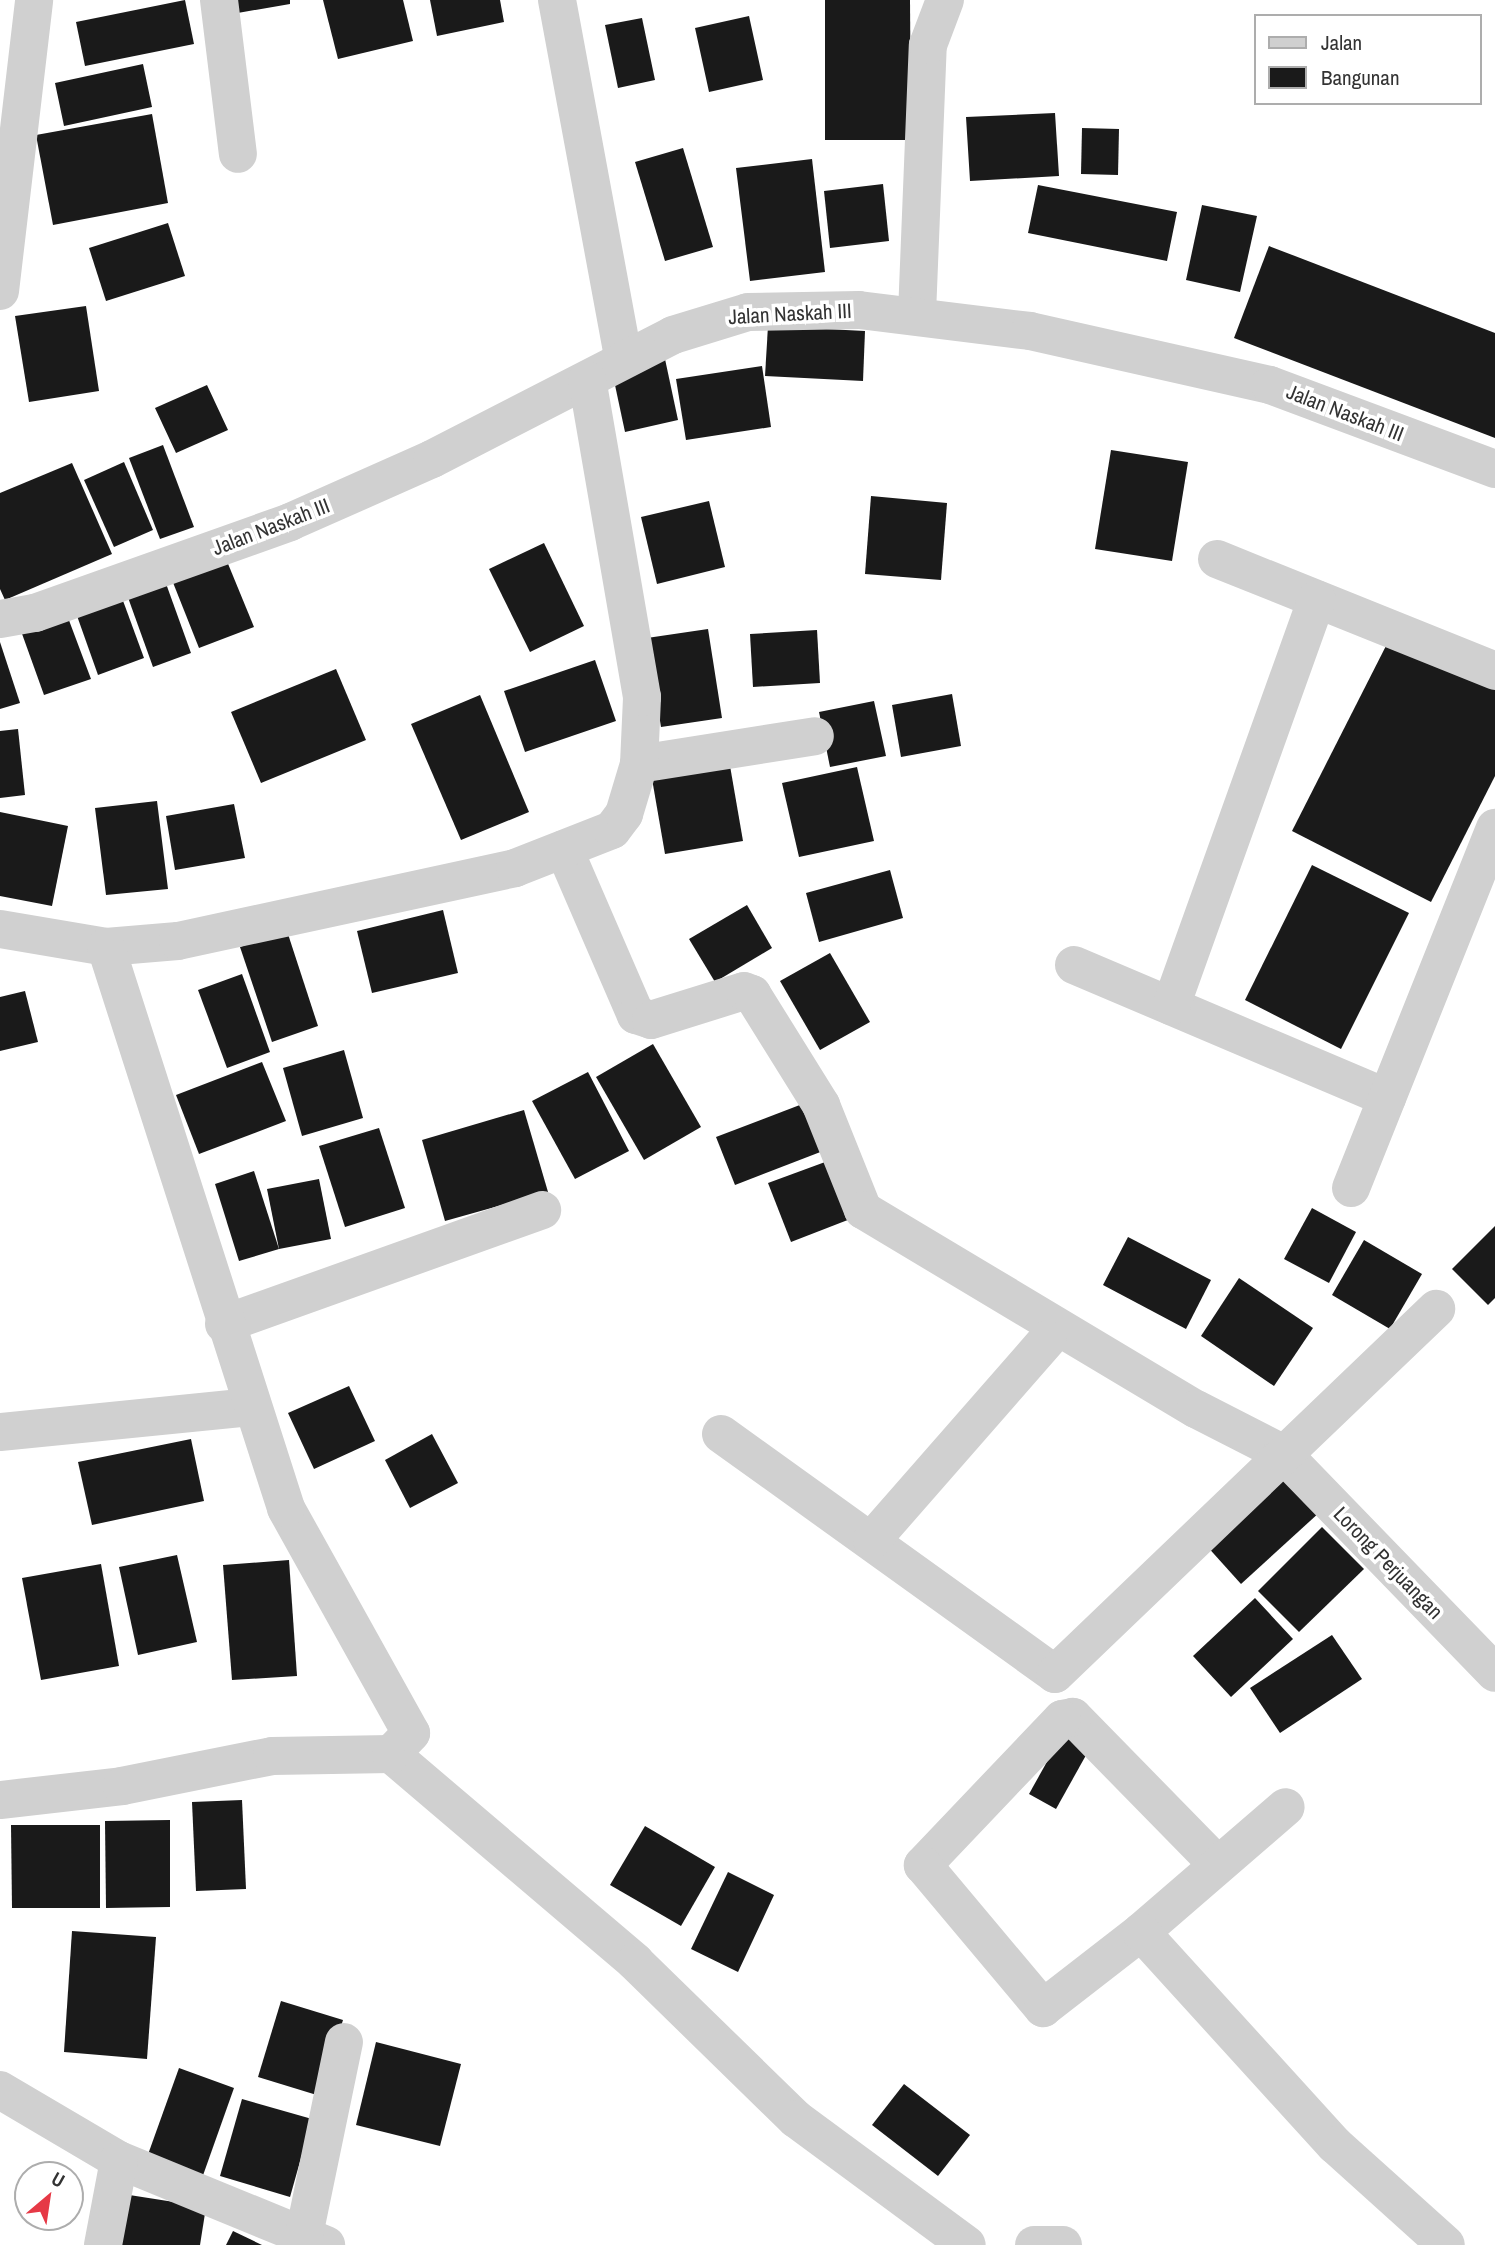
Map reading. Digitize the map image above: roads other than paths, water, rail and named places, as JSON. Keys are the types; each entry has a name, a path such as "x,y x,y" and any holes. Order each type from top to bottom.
{"street":[{"path":"0,291 11,98 34,0"},
{"path":"219,0 239,153"},
{"path":"557,0 623,358"},
{"path":"917,314 928,45 945,0"},
{"name":"Jalan Naskah III","path":"0,619 35,613 290,522 587,380 623,358 713,319 748,312 917,314 1030,331 1270,385 1495,470"},
{"path":"0,929 106,947 178,942 262,926 515,868 604,835 618,823 639,764 642,697 587,380"},
{"path":"1217,559 1495,671"},
{"path":"1171,1006 1317,599"},
{"path":"639,764 815,736"},
{"path":"1351,1188 1495,828"},
{"path":"564,849 636,1015 651,1020 744,991 756,999 821,1105 863,1209 1196,1409 1272,1462"},
{"path":"0,1800 122,1786 272,1756 391,1754 409,1740 409,1725 304,1547 251,1407 106,947"},
{"path":"1074,965 1387,1098"},
{"path":"224,1324 542,1210"},
{"path":"896,1246 1047,1340 1272,1462"},
{"path":"721,1434 1055,1674 1272,1462 1436,1309"},
{"path":"872,1540 1047,1340"},
{"path":"0,1432 251,1407"},
{"name":"Lorong Perjuangan","path":"1272,1462 1495,1673"},
{"path":"1217,1864 1073,1717 1062,1719 923,1862 1041,2008 1141,1932 1286,1807"},
{"path":"391,1754 635,1962 796,2119 967,2245"},
{"path":"1141,1932 1335,2145 1446,2245"},
{"path":"0,2090 119,2160 315,2240 344,2042"},
{"path":"103,2245 119,2160"},
{"path":"1034,2245 1057,2241 1063,2245"}]}
